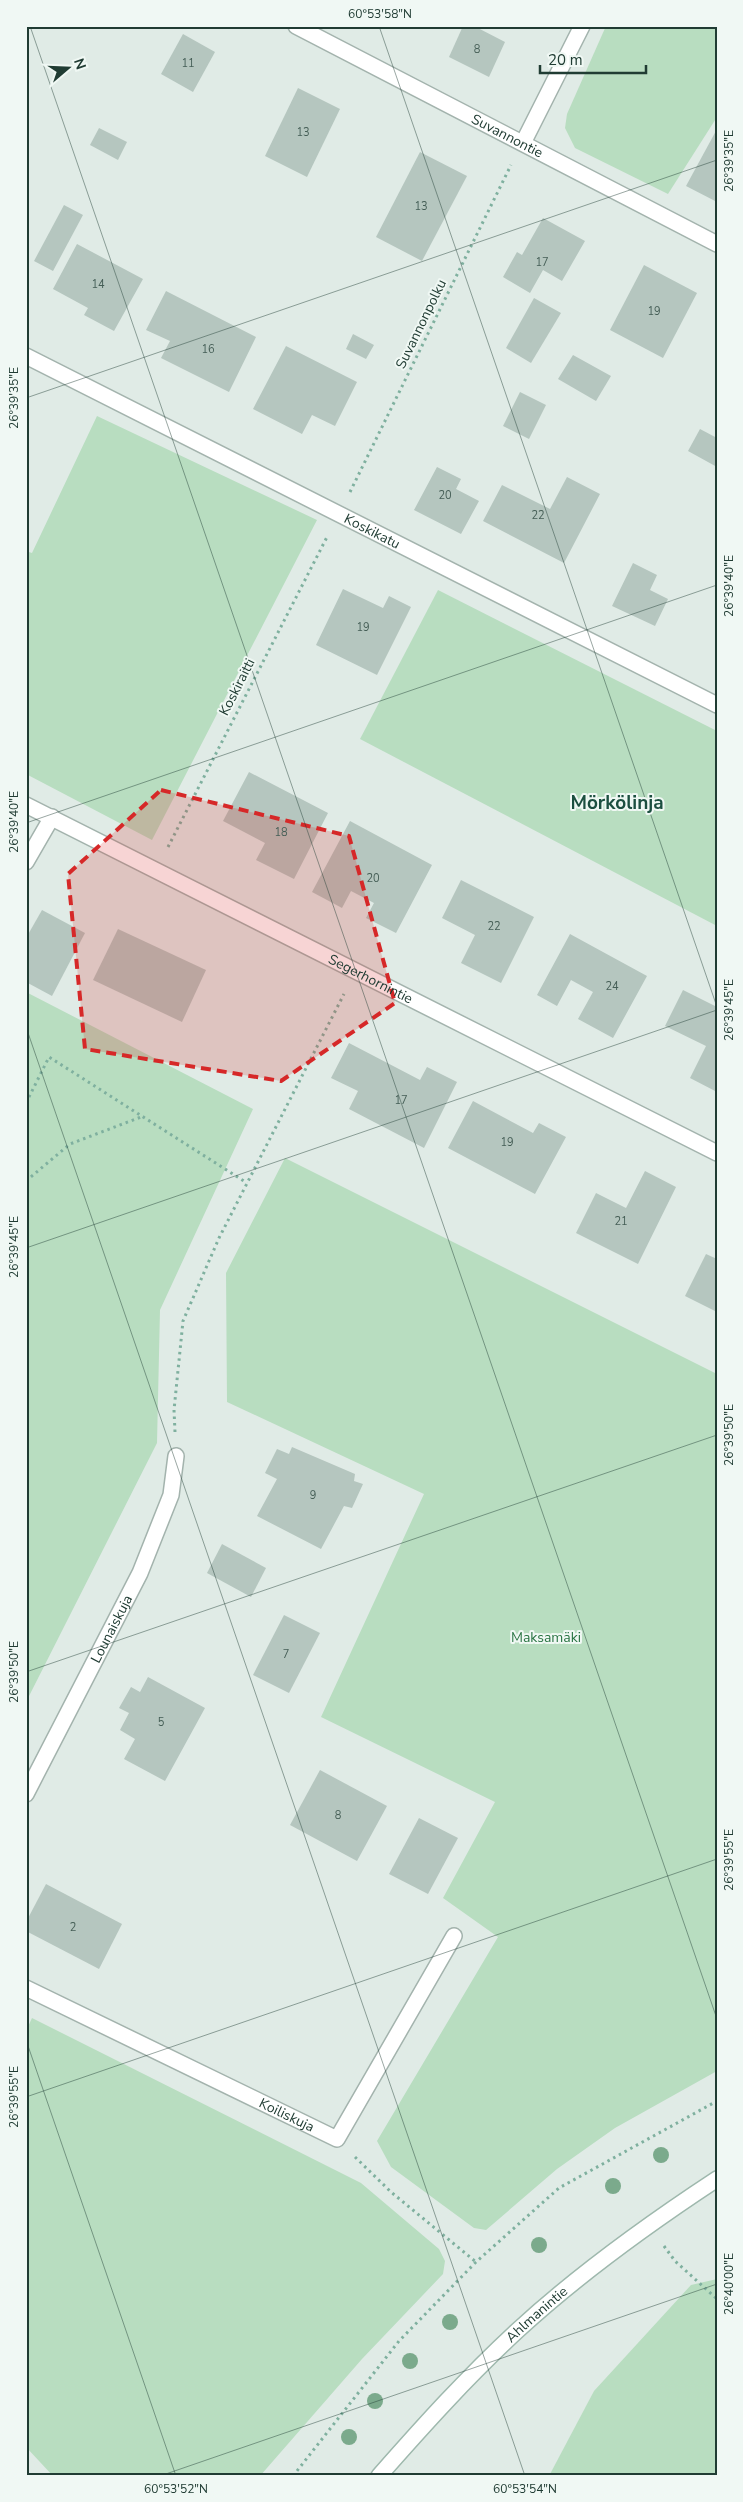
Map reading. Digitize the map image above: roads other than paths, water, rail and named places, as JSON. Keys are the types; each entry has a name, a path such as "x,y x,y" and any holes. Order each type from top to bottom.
{"street":[{"name":"Suvannontie","path":"296,26 717,244"},
{"path":"523,143 582,26"},
{"name":"Koskikatu","path":"26,356 717,705"},
{"name":"Segerhornintie","path":"26,805 717,1153"},
{"path":"26,862 52,817"},
{"name":"Lounaiskuja","path":"26,1794 140,1574 171,1495 176,1456"},
{"name":"Koiliskuja","path":"26,1988 337,2139 454,1936"},
{"name":"Ahlmanintie","path":"379,2476 464,2383 517,2331 562,2291 649,2225 717,2179"}],"district":[{"name":"Mörkölinja","path":"617,803"}],"park label":[{"name":"Maksamäki","path":"546,1637"}]}
